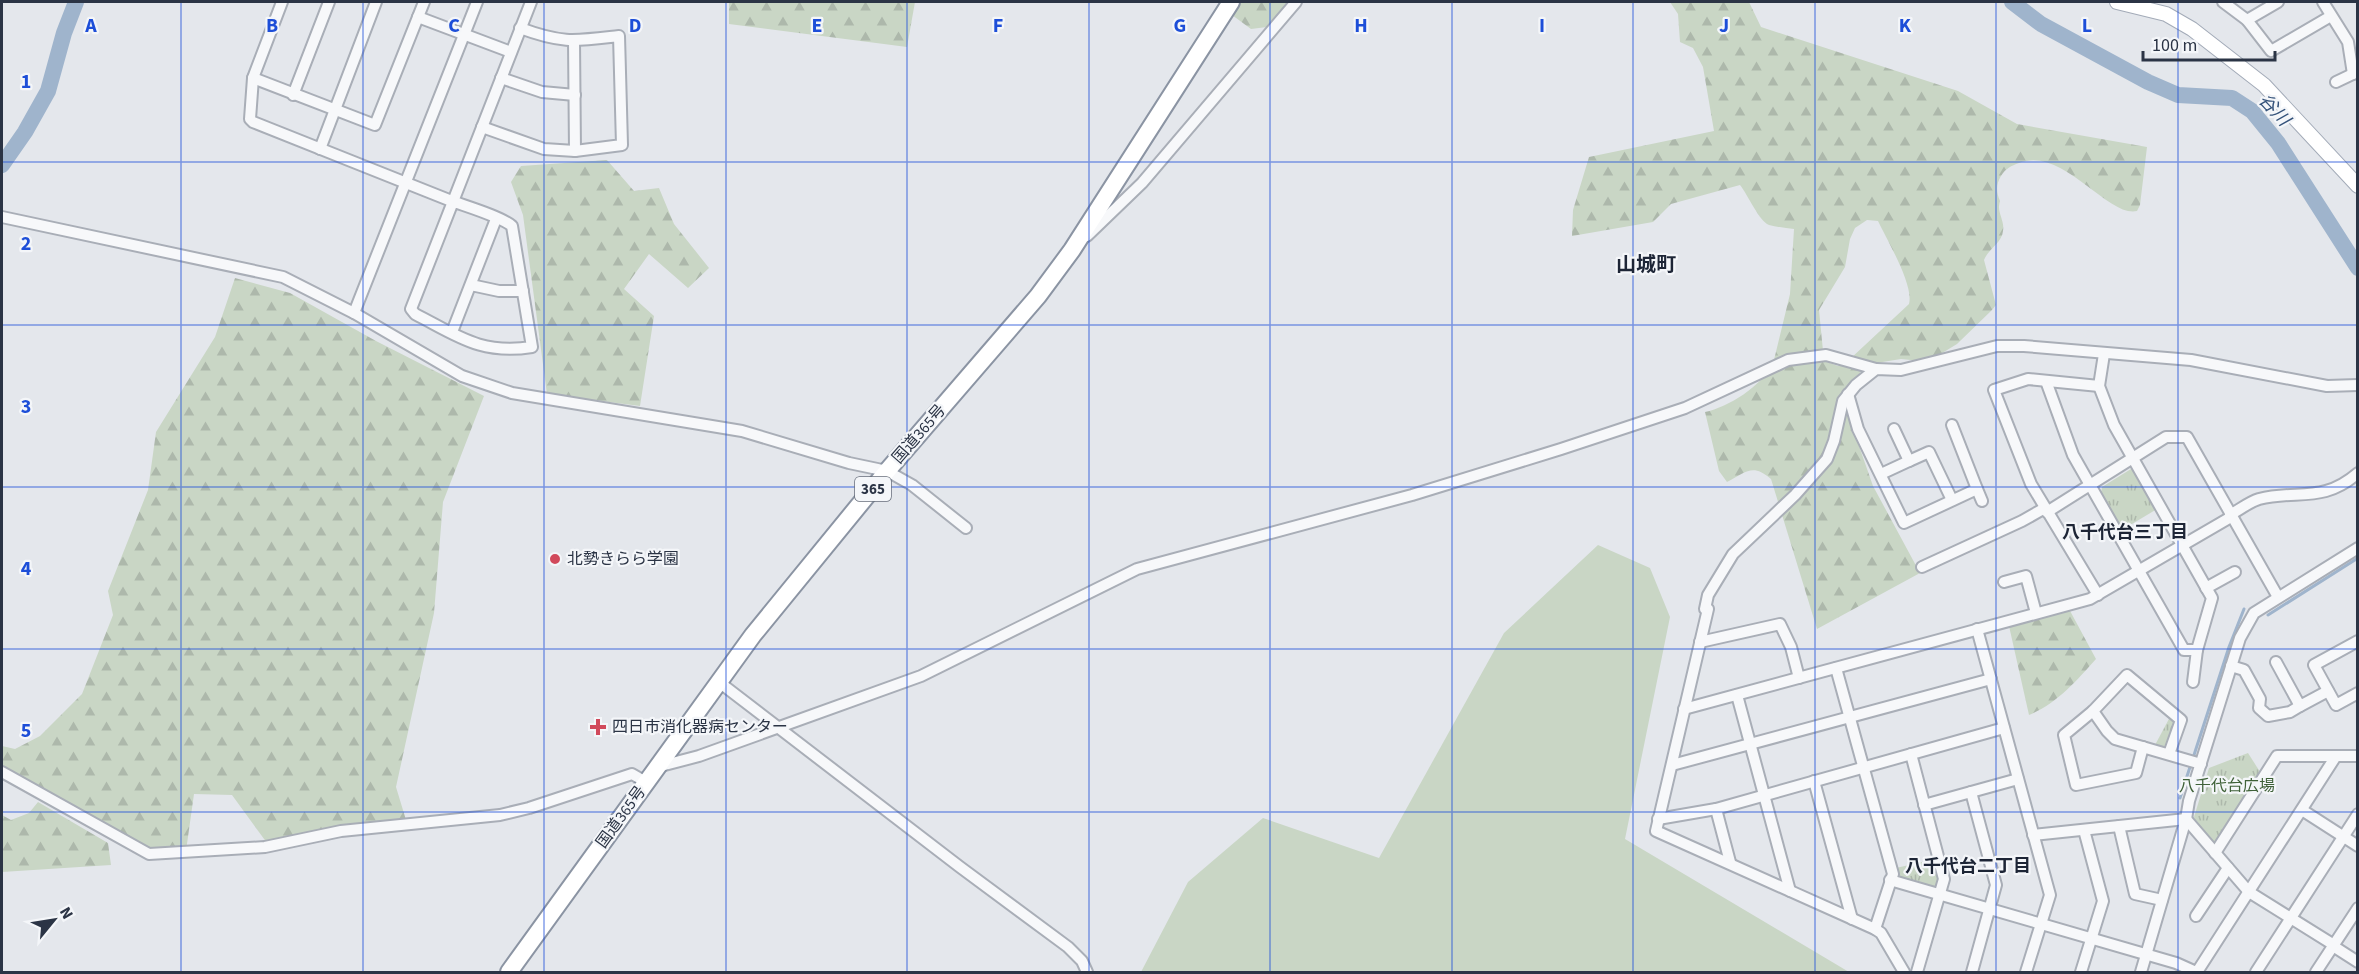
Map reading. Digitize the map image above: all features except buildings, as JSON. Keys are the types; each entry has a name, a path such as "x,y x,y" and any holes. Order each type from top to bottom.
{"highway":[{"name":"国道365号","path":"508,972 753,635 887,471 1038,296 1072,250 1231,2"}],"main road":[{"path":"2117,2 2166,15 2192,29 2264,85 2358,186"}],"street":[{"path":"282,2 253,78 250,118 253,122 406,182 453,201 512,226 532,347 512,350 491,349 478,345 415,314 411,309 453,201 482,127 520,28 531,2"},
{"path":"293,95 329,2"},
{"path":"320,149 376,2"},
{"path":"253,78 375,125 424,2"},
{"path":"354,314 477,2"},
{"path":"1072,250 1142,183 1296,2"},
{"path":"2223,2 2247,21 2271,51 2331,16"},
{"path":"2247,21 2278,2"},
{"path":"2323,2 2348,42 2355,73 2336,82"},
{"path":"418,16 511,52"},
{"path":"482,127 544,148 575,151 621,145 619,36 574,41 554,40 520,28"},
{"path":"574,41 575,151"},
{"path":"501,78 542,92 575,95"},
{"path":"2,217 283,277 354,314 462,376 512,393 742,431 849,463 887,471 912,485 966,528"},
{"path":"452,332 496,219"},
{"path":"471,285 498,291 523,291"},
{"path":"657,767 699,756 921,676 1137,569 1412,495 1561,449 1685,408 1788,360 1826,355 1891,371 1919,367 1997,346 2070,349 2104,354 2191,360 2327,386 2358,385"},
{"path":"2104,354 2099,386 2114,425 2212,598 2197,650 2193,682"},
{"path":"1876,369 1843,401 1834,441 1827,459 1795,495 1738,547 1706,600 1705,609 1708,609 1656,831 1730,862 1875,929 1881,933 1905,972"},
{"path":"2098,595 2031,484 1994,390 2028,379 2099,386"},
{"path":"2046,381 2073,455 2184,650 2197,650"},
{"path":"1848,394 1858,429 1904,523 1977,489"},
{"path":"1952,425 1982,501"},
{"path":"1894,429 1909,461"},
{"path":"1922,567 2046,510 2091,485 2166,437 2187,438 2278,597"},
{"path":"1881,474 1929,452 1952,501"},
{"path":"1684,709 2098,595 2261,499 2312,495 2337,488 2358,474"},
{"path":"2141,972 2186,819 2189,801 2246,624 2254,613 2358,548"},
{"path":"2206,588 2235,572"},
{"path":"2004,582 2026,576 2036,613"},
{"path":"1700,642 1780,624 1791,647 1799,678"},
{"path":"1977,629 2050,895 2026,972"},
{"path":"2358,641 2314,665 2336,705 2358,693"},
{"path":"2276,662 2300,706"},
{"path":"2231,666 2244,670 2260,699 2259,708 2268,716 2290,712 2328,691"},
{"path":"1836,668 1893,874 1875,929"},
{"path":"2143,747 2136,773 2076,785 2064,735 2093,711 2127,675 2181,720 2169,754"},
{"path":"1672,765 1991,679"},
{"path":"719,682 1068,947 1082,961 1087,972"},
{"path":"1737,695 1790,891"},
{"path":"2093,711 2115,739 2201,764"},
{"path":"1658,819 1716,809 2004,728"},
{"path":"1911,754 1944,879 1917,972"},
{"path":"2215,853 2277,756 2358,756"},
{"path":"1890,880 2176,963 2196,972 2336,756"},
{"path":"2,772 149,854 265,847 341,831 500,814 529,808 632,774 646,782"},
{"path":"1924,805 2018,779"},
{"path":"1814,781 1852,920"},
{"path":"1971,792 1996,885 1972,972"},
{"path":"1716,809 1730,862"},
{"path":"2302,810 2358,846"},
{"path":"2256,972 2358,814"},
{"path":"2186,819 2249,892 2358,962"},
{"path":"2033,835 2186,819"},
{"path":"2119,826 2135,894 2162,900"},
{"path":"2081,972 2103,901 2084,830"},
{"path":"2196,916 2228,868"},
{"path":"2319,970 2358,908"},
{"path":"2355,972 2358,968"}],"green space":[{"path":"729,2 915,2 907,47 729,24"},
{"path":"1241,2 1292,2 1267,27 1251,29 1232,15"},
{"path":"1670,2 1749,2 1761,27 1958,91 2017,124 2147,147 2140,205 2137,211 2125,210 2112,204 2068,172 2052,164 2035,160 2019,163 2007,169 1999,179 1997,188 2003,227 2002,235 1984,260 1996,305 1957,344 1934,358 1921,361 1901,359 1864,365 1844,403 1873,486 1920,573 1817,629 1771,479 1754,470 1745,472 1727,482 1719,471 1705,412 1734,400 1753,388 1773,364 1790,294 1794,229 1765,223 1740,185 1671,204 1653,222 1572,236 1573,210 1589,157 1714,131 1703,67 1693,48 1680,42 1678,14","holes":["1867,220 1878,221 1904,274 1908,286 1909,304 1850,359 1838,366 1824,361 1819,310 1845,267 1850,239 1855,228"]},
{"path":"607,160 634,191 659,188 674,224 709,268 688,288 649,254 624,289 654,316 640,406 547,394 523,215 511,182 521,166"},
{"path":"235,278 290,293 376,341 484,396 443,502 434,613 396,787 406,820 267,843 232,795 194,794 186,851 150,848 2,769 2,746 15,749 40,736 82,694 113,615 108,591 148,490 156,432 215,337"},
{"path":"2131,469 2136,471 2157,509 2122,530 2101,494 2102,487"},
{"path":"1598,545 1650,568 1670,617 1625,839 1849,972 1141,972 1188,882 1263,818 1379,858 1504,633"},
{"path":"2069,609 2096,659 2058,698 2029,715 2009,626"},
{"path":"2170,717 2175,725 2168,744 2162,748 2155,745"},
{"name":"八千代台広場","path":"2248,753 2262,775 2216,845 2196,825 2194,817 2209,768"},
{"path":"38,802 108,843 111,865 2,872 2,815 11,820 29,813"},
{"path":"1935,859 1941,879 1939,886 1935,889 1906,881 1896,868"}],"waterway":[{"path":"2,165 25,132 48,91 64,33 76,2"},
{"name":"谷川","path":"2012,2 2041,24 2148,82 2178,95 2232,98 2252,111 2278,143 2358,268"},
{"path":"2268,615 2358,558"},
{"path":"2194,755 2229,647 2244,609"},
{"path":"2180,798 2190,767"}],"place":[{"name":"北勢きらら学園","path":"555,559"},
{"name":"四日市消化器病センター","path":"598,727"}],"district":[{"name":"山城町","path":"1646,265"},
{"name":"八千代台三丁目","path":"2125,532"},
{"name":"八千代台二丁目","path":"1968,866"}]}
